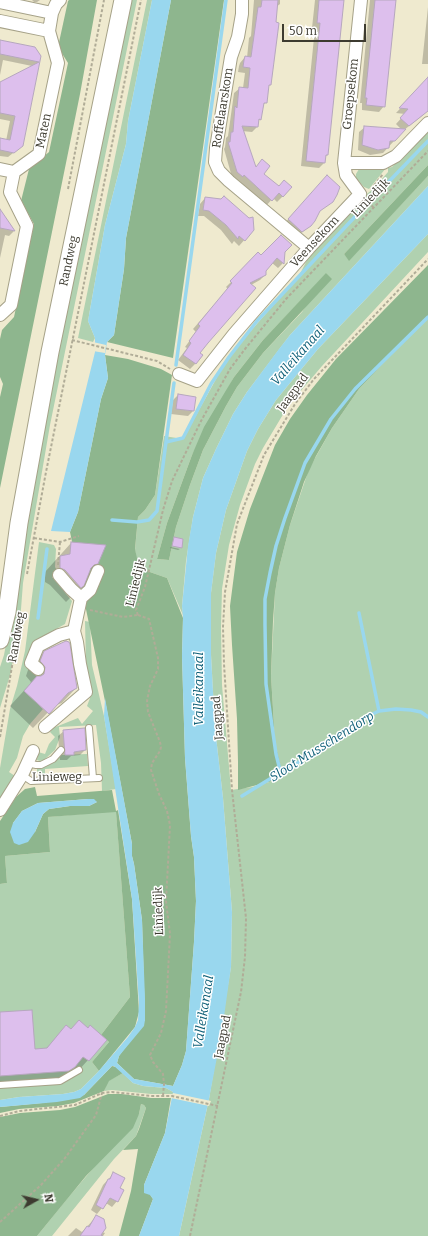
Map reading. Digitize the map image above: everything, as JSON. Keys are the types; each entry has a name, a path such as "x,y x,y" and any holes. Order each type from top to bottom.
{"main road":[{"name":"Randweg","path":"0,640 7,612 19,523 50,352 123,0"},
{"name":"Randweg","path":"0,598 19,523"}],"street":[{"name":"Maten","path":"14,172 39,154 58,63 49,32 52,13 56,4 60,0"},
{"name":"Roffelaarskom","path":"242,0 242,14 238,37 231,57 216,148 216,162 219,170 230,181 309,248"},
{"name":"Groepsekom","path":"344,164 361,0"},
{"path":"0,2 52,13"},
{"path":"0,21 49,32"},
{"path":"360,194 346,175 344,164 383,163 396,156 428,123"},
{"path":"0,169 14,172 5,191 27,226 11,305 0,314"},
{"name":"Veensekom","path":"179,374 197,381 234,334 309,248 360,194"},
{"path":"45,728 86,692 74,631 80,598 90,590 98,571"},
{"path":"59,575 71,590 80,598"},
{"path":"38,669 31,663 38,646 59,635 74,631"},
{"name":"Linieweg","path":"0,810 22,775 32,751"}],"lane":[{"name":"Linieweg","path":"22,775 30,781 96,778 92,764 89,728"},
{"name":"Linieweg","path":"27,763 41,765 53,758 60,750"},
{"path":"0,1085 60,1081 79,1070"}],"path":[{"path":"27,576 72,340 141,0"},
{"name":"Liniedijk","path":"163,1096 164,1084 162,1072 153,1062 150,1055 161,1033 166,1010 170,934 166,901 170,825 168,811 159,794 151,770 152,763 161,747 148,712 147,701 150,686 158,669 158,658 149,619 138,615 136,610 145,587 163,510 172,480 201,421 230,369 244,349 286,299 428,151"},
{"path":"360,194 370,190 389,167 389,160"},
{"name":"Jaagpad","path":"190,1236 241,992 245,956 246,918 232,790 223,627 224,592 237,524 264,455 295,404 314,379 428,259"},
{"path":"72,340 157,360 179,374"},
{"path":"34,538 60,542 79,536"},
{"path":"59,575 60,542"},
{"path":"94,611 123,618 138,615"},
{"name":"Randweg","path":"0,737 18,630"},
{"path":"0,1116 20,1111 75,1105 102,1094 115,1092 151,1096 172,1096 218,1106"},
{"path":"0,1222 41,1185 65,1158 96,1115 102,1094"}],"green space":[{"path":"69,0 97,0 80,94 0,488 0,397 3,384 0,377 0,339 2,330 14,317 34,224 21,201 29,169 49,152 68,63 58,47"},
{"path":"129,0 137,0 50,425 23,583 21,609 11,672 0,708 0,667 4,655 22,559 47,405"},
{"path":"147,0 152,0 128,121 126,144 105,225 88,321 95,338 93,342 78,338"},
{"path":"171,0 224,0 173,358 107,342 114,335 124,269 126,238"},
{"path":"428,130 428,165 344,254 349,260 428,176 428,186 290,335 247,392 233,414 203,478 193,517 186,561 182,606 183,615 167,578 147,571 137,563 135,550 138,517 145,510 155,495 164,436 183,439 221,370 241,342 299,276 309,256 361,199 374,188 388,172 388,168 392,167","holes":["327,273 302,312 263,353 237,387 203,450 176,527 169,560 157,559 167,523 192,455 234,377 263,340"]},
{"path":"428,165 428,176 349,261 344,254"},
{"path":"386,168 369,189 364,187 356,178 356,174 359,169"},
{"path":"428,234 428,252 322,366 288,406 263,448 255,464 240,505 229,545 222,589 221,627 222,685 231,790 252,787 276,780 283,775 275,742 271,676 275,593 279,568 290,525 309,469 332,428 359,389 428,316 428,1236 179,1236 209,1099 231,967 232,912 223,798 215,728 211,655 211,593 216,553 226,510 247,451 258,429 276,400 318,349"},
{"path":"428,265 428,316 359,389 332,428 316,456 304,482 290,525 279,568 275,593 271,676 275,742 283,775 276,780 238,790 237,719 230,606 237,552 250,509 275,445 290,419 307,395 336,359"},
{"path":"326,273 332,279 263,353 237,387 203,450 176,527 169,560 157,559 167,523 204,427 234,377 263,340"},
{"path":"105,355 128,359 161,369 172,375 155,495 145,510 138,517 135,549 138,563 147,571 167,578 183,618 182,656 185,758 194,857 196,901 186,1051 173,1086 134,1079 117,1063 119,1056 145,1020 142,920 132,856 132,844 105,700 70,532 78,512 101,399 108,378"},
{"path":"39,542 54,545 56,549 55,567 58,572 52,577 72,601 65,624 35,641 26,665 37,677 24,691 43,709 30,724 23,736 17,758 9,772 15,776 0,803 0,768 10,709 25,651"},
{"path":"85,621 90,622 92,665 104,716 116,789 102,791 101,763 96,725 59,727 60,737 55,750 44,760 37,760 38,752 45,754 49,744 55,737 50,732 53,728 78,718 82,724 93,711 87,706 91,689 86,664"},
{"path":"87,754 88,766 45,769 45,776 43,777 37,771 37,769 46,766 61,755"},
{"path":"35,787 37,796 112,790 116,811 118,810 132,899 139,1012 135,1027 99,1071 92,1062 109,1042 101,1035 130,997 116,812 48,817 50,852 5,856 7,883 0,884 0,821 16,797 25,789","holes":["88,799 97,802 89,806 70,806 49,809 43,814 35,832 13,823 22,811 38,803"]},
{"path":"116,811 130,997 101,1035 109,1042 92,1062 99,1071 81,1089 63,1094 0,1100 0,884 7,883 5,856 50,852 48,817"},
{"path":"112,1066 116,1067 123,1073 109,1081 104,1091 74,1103 58,1106 19,1109 0,1113 0,1107 42,1103 84,1095"},
{"path":"123,1073 133,1083 143,1086 166,1088 173,1092 173,1094 151,1094 112,1090 104,1091 108,1081"},
{"path":"108,1094 122,1094 151,1098 171,1098 165,1133 144,1185 153,1199 139,1236 119,1236 131,1191 138,1149 123,1150 136,1136 139,1129 146,1108 141,1104 139,1114 133,1128 86,1176 37,1236 0,1236 0,1117 20,1113 60,1110 75,1107"},
{"path":"141,1104 146,1108 136,1136 114,1159 52,1236 37,1236 139,1114"}],"water":[{"path":"152,0 171,0 126,238 124,269 114,335 107,342 105,355 108,378 101,399 78,512 70,532 51,531 95,352 95,338 88,321 105,225 126,144 128,121"},
{"name":"Valleikanaal","path":"428,186 428,234 318,349 276,400 258,429 247,451 226,510 216,553 211,593 211,655 215,728 223,798 232,912 231,967 222,1031 209,1099 179,1236 139,1236 153,1199 150,1195 144,1193 144,1185 165,1133 173,1092 166,1088 143,1086 133,1083 114,1066 112,1066 80,1098 57,1102 0,1107 0,1100 63,1094 81,1089 128,1037 138,1020 139,1004 132,899 104,716 105,698 132,844 132,856 142,920 145,998 144,1026 119,1056 117,1063 134,1079 173,1086 186,1051 196,901 194,857 185,758 182,606 188,546 193,517 203,478 233,414 247,392 279,349 290,335"},
{"path":"94,799 97,802 89,806 70,806 49,809 43,814 35,832 28,842 19,845 14,843 10,832 13,823 22,811 38,803"}],"pier":[{"path":"93,342 106,345 105,353 93,351"},
{"path":"173,1093 211,1101 209,1106 171,1098"}],"building":[{"path":"262,0 278,0 276,22 279,23 271,85 269,85 267,103 264,103 261,120 259,119 258,127 242,126 256,167 262,159 270,166 264,174 279,186 284,180 292,187 283,197 279,193 272,201 244,175 243,177 237,172 228,142 230,142 231,132 233,132 235,106 237,108 239,87 248,88 250,68 243,67 244,60 245,56 251,57 258,7 261,7"},
{"path":"319,0 344,0 328,155 326,155 325,163 306,161 320,23 317,23"},
{"path":"375,0 396,0 385,107 366,105 367,98 365,98"},
{"path":"0,40 35,47 41,56 23,146 14,153 0,150 0,138 10,140 15,116 0,113 0,82 39,62 0,54"},
{"path":"428,77 428,111 409,126 400,118 408,109 399,108"},
{"path":"364,126 406,129 395,141 390,141 389,148 378,150 362,145"},
{"path":"327,175 340,187 337,195 333,202 320,211 311,226 302,232 288,219"},
{"path":"224,196 249,218 253,217 254,230 245,241 239,236 238,239 226,225 209,211 203,210 205,197 221,199"},
{"path":"0,209 15,231 0,228"},
{"path":"281,235 292,245 285,252 284,264 277,258 266,271 266,275 250,283 256,288 200,353 203,355 196,364 183,355 191,343 189,341 200,326 198,324 232,283 230,281 258,252 261,255"},
{"path":"178,394 196,397 194,411 176,409"},
{"path":"174,537 183,539 182,548 172,546"},
{"path":"71,542 106,545 98,564 91,568 84,586 81,588 65,570 60,568 60,556 70,554"},
{"path":"66,641 70,644 77,688 68,693 49,714 24,691 37,676 44,674 45,667 40,661 44,651"},
{"path":"85,728 86,750 74,752 74,755 65,755 63,730"},
{"path":"32,1010 35,1049 47,1048 66,1025 71,1029 79,1020 88,1028 90,1025 107,1040 89,1061 83,1057 75,1067 69,1071 0,1076 0,1012"},
{"path":"113,1172 125,1178 120,1188 124,1190 118,1202 110,1198 103,1209 96,1205 108,1179 110,1179"},
{"path":"96,1215 104,1219 106,1228 101,1235 103,1236 80,1236 87,1226 89,1227"}],"waterway":[{"path":"176,365 226,0"},
{"path":"373,198 428,141"},
{"path":"112,520 137,522 149,520 157,511 166,442 183,438 211,384 229,357 257,321 366,205"},
{"path":"281,774 276,754 266,684 265,599 276,546 285,518 305,463 331,419 355,389 428,317"},
{"path":"166,442 174,383"},
{"path":"38,618 47,549"},
{"path":"359,613 379,711"},
{"name":"Sloot Musschendorp","path":"242,796 273,777 281,774 364,718 379,711 396,709 411,710 421,712 428,717"}]}
